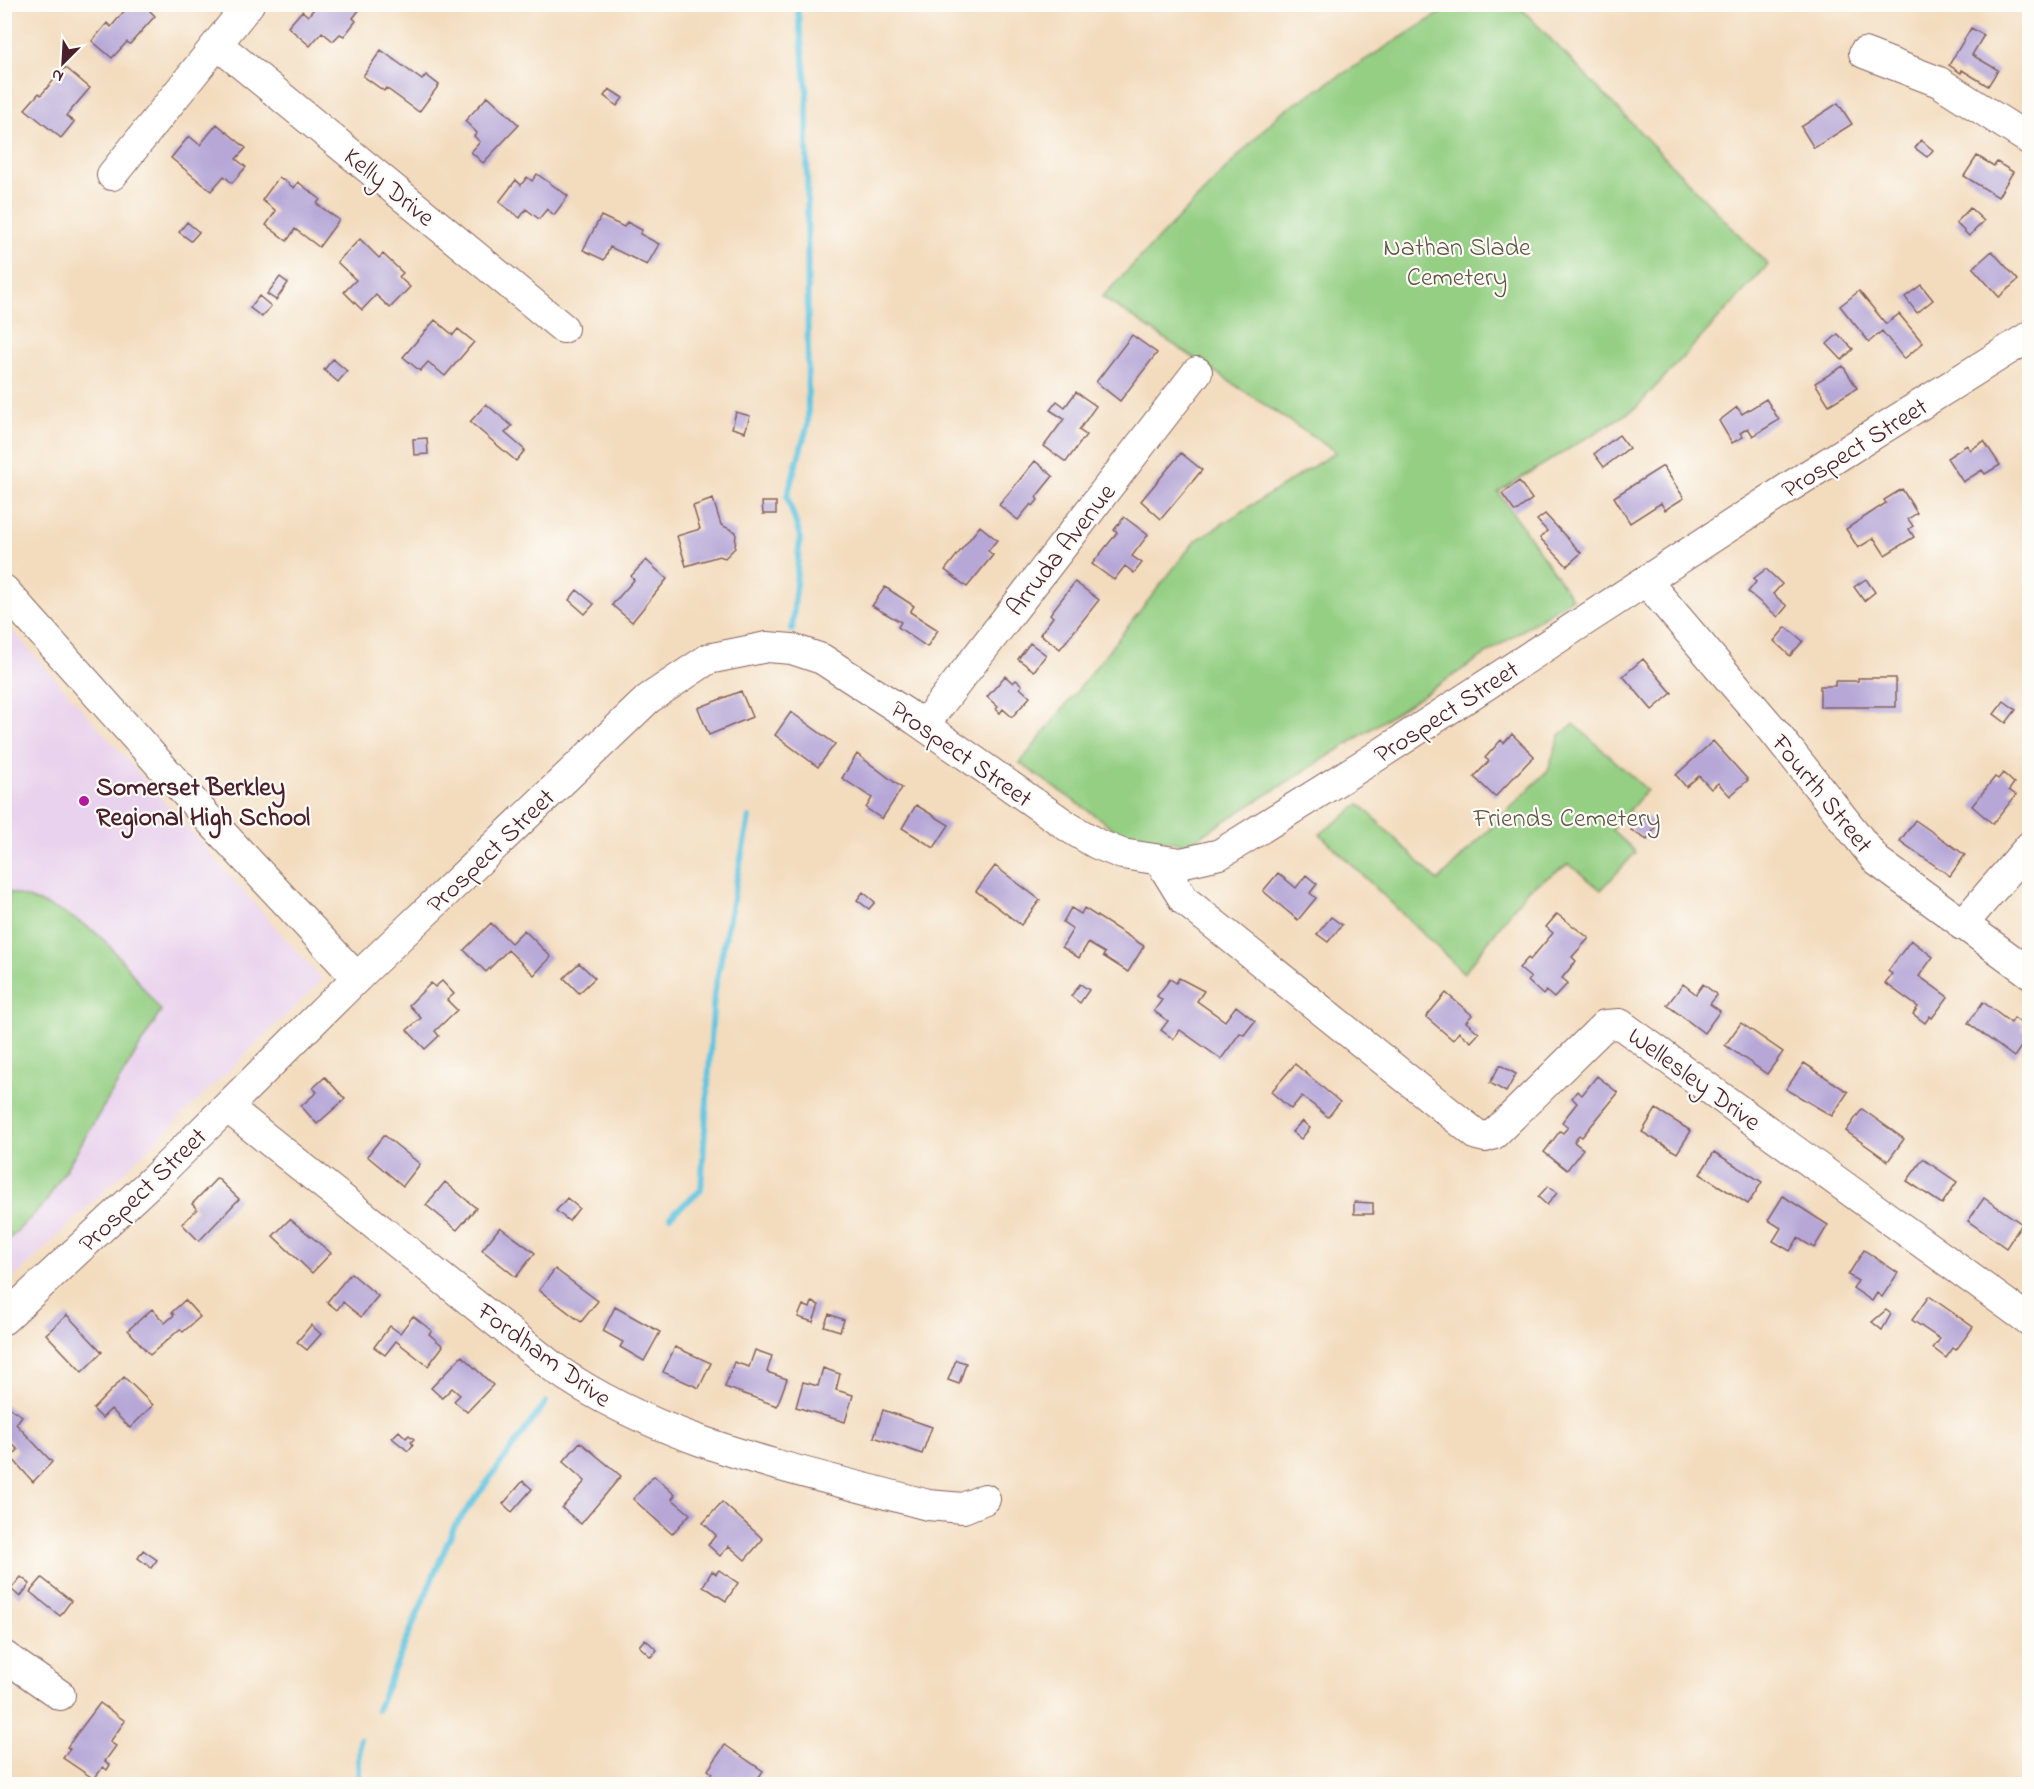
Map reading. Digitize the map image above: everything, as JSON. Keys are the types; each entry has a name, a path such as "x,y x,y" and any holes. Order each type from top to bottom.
{"street":[{"path":"112,175 249,4"},
{"name":"Kelly Drive","path":"217,44 562,328"},
{"path":"1864,54 1939,82 2030,140"},
{"name":"Prospect Street","path":"4,1319 156,1177 357,978 648,699 708,659 767,647 792,649 822,660 924,725 1088,839 1122,854 1181,863 1227,850 2030,336"},
{"name":"Arruda Avenue","path":"924,725 1197,372"},
{"name":"Fourth Street","path":"1646,581 1773,730 1877,861 1962,925 2030,972"},
{"path":"4,590 205,816 357,978"},
{"path":"1962,925 2030,846"},
{"name":"Wellesley Drive","path":"1161,861 1184,900 1477,1135 1485,1137 1494,1134 1605,1024 1620,1024 2030,1321"},
{"name":"Fordham Drive","path":"227,1107 553,1367 607,1402 656,1424 718,1447 928,1505 963,1508 985,1499"},
{"path":"4,1656 60,1695"}],"shaded area":[{"name":"Somerset Berkley Regional High School","path":"4,621 322,980 5,1287 4,1287"}],"green space":[{"name":"Nathan Slade Cemetery","path":"1453,5 1518,5 1768,265 1636,408 1498,492 1572,598 1343,747 1188,844 1123,835 1020,763 1195,541 1336,452 1102,297 1280,113"},
{"name":"Friends Cemetery","path":"1574,724 1647,790 1612,830 1636,852 1601,890 1569,864 1528,889 1464,973 1320,834 1360,804 1438,881 1548,770 1560,735"},
{"path":"5,891 52,908 96,933 161,1011 46,1202 5,1243"}],"building":[{"path":"130,4 143,4 155,16 130,44 127,42 112,58 92,41 107,23 111,27"},
{"path":"318,4 364,4 353,18 356,21 344,36 340,34 333,41 322,32 310,46 288,27 302,11 308,16"},
{"path":"1971,28 1984,35 1972,55 1998,70 1988,86 1949,65"},
{"path":"381,50 422,80 426,75 439,85 419,112 386,88 384,91 363,76"},
{"path":"2030,62 2030,77 2023,73"},
{"path":"65,67 90,88 66,116 74,122 61,138 25,109 39,93 41,95"},
{"path":"609,89 623,98 617,106 604,96"},
{"path":"488,96 519,125 483,163 471,152 480,142 474,136 477,133 465,121"},
{"path":"1838,103 1852,124 1814,148 1801,127"},
{"path":"217,124 246,148 236,159 246,167 232,183 224,176 211,191 171,158 189,136 200,145"},
{"path":"1921,140 1933,150 1927,157 1915,148"},
{"path":"1977,156 1994,166 1997,162 2013,172 1998,197 1964,176"},
{"path":"537,174 568,196 554,215 547,209 539,219 526,209 520,218 499,202 516,180 521,185 527,177 532,181"},
{"path":"279,177 294,188 298,182 320,199 317,204 339,220 319,247 295,229 287,241 266,225 276,211 262,200"},
{"path":"1970,208 1984,221 1969,236 1956,223"},
{"path":"601,216 624,227 627,222 642,230 640,234 659,244 647,265 610,247 604,260 583,250"},
{"path":"187,222 199,232 191,241 179,232"},
{"path":"360,239 379,258 383,254 403,273 399,277 410,287 390,308 376,295 362,310 344,292 356,280 337,262"},
{"path":"1992,251 2018,280 1999,297 1973,268"},
{"path":"280,277 288,283 276,300 267,294"},
{"path":"1921,285 1933,300 1917,313 1905,297"},
{"path":"1859,291 1886,324 1899,314 1923,343 1904,359 1882,331 1869,342 1840,306"},
{"path":"259,296 271,306 262,317 250,308"},
{"path":"435,320 453,335 458,329 474,342 445,376 428,362 420,371 403,357"},
{"path":"1838,334 1853,349 1842,360 1827,344"},
{"path":"1132,335 1157,353 1120,401 1096,382"},
{"path":"333,359 347,371 338,382 324,370"},
{"path":"1843,366 1857,388 1829,405 1815,383"},
{"path":"1076,392 1096,406 1079,430 1086,435 1066,462 1044,446 1064,419 1050,410 1057,401 1065,407"},
{"path":"1766,399 1779,420 1753,436 1748,428 1740,433 1743,437 1732,443 1719,421 1737,407 1742,414"},
{"path":"486,404 512,426 505,433 525,450 516,461 470,422"},
{"path":"736,412 750,416 745,432 732,428"},
{"path":"1619,435 1629,448 1604,467 1594,454"},
{"path":"427,438 428,454 414,455 413,439"},
{"path":"1984,441 2000,465 1985,474 1982,470 1963,482 1947,458 1967,445 1970,450"},
{"path":"1181,453 1202,470 1161,519 1141,501"},
{"path":"1035,461 1053,476 1036,497 1038,500 1033,506 1031,504 1018,520 999,505"},
{"path":"1663,466 1684,498 1665,510 1661,503 1630,523 1614,497"},
{"path":"1519,481 1532,499 1515,512 1502,494"},
{"path":"1902,489 1917,513 1908,519 1913,526 1909,529 1914,537 1885,555 1874,538 1858,548 1846,529 1886,503 1884,500"},
{"path":"713,499 721,525 736,532 735,548 725,558 719,556 686,566 677,536 700,529 693,506"},
{"path":"762,502 776,502 776,514 763,514"},
{"path":"1545,514 1581,553 1567,566 1540,538 1547,531 1537,520"},
{"path":"1124,517 1148,535 1132,556 1142,563 1134,573 1125,566 1114,580 1092,564 1117,533 1114,530"},
{"path":"980,526 997,540 988,551 993,555 967,587 945,570"},
{"path":"646,560 667,579 632,622 612,605 634,580 631,576"},
{"path":"1766,569 1782,584 1773,594 1787,606 1778,617 1748,592 1756,582 1753,579"},
{"path":"1866,579 1875,592 1864,601 1854,587"},
{"path":"1075,582 1099,600 1060,649 1040,634 1053,617 1050,614"},
{"path":"885,587 914,606 910,612 938,630 927,647 898,627 901,622 872,606"},
{"path":"577,590 594,604 585,614 569,600"},
{"path":"1786,627 1803,641 1790,656 1774,641"},
{"path":"1030,643 1046,655 1034,671 1018,659"},
{"path":"1643,659 1672,693 1652,710 1623,676"},
{"path":"1005,676 1013,683 1016,680 1022,685 1020,688 1030,697 1012,717 1003,709 1000,713 996,709 998,707 987,697"},
{"path":"1858,678 1896,678 1896,707 1820,707 1820,686 1835,686 1835,681 1858,681"},
{"path":"741,691 752,717 709,735 698,708"},
{"path":"2004,701 2016,710 2006,723 1994,714"},
{"path":"791,712 835,744 818,767 775,735"},
{"path":"1512,734 1534,756 1495,797 1474,777 1489,761 1485,758 1501,740 1504,743"},
{"path":"1713,741 1748,780 1730,796 1718,783 1711,789 1699,776 1686,787 1676,775"},
{"path":"857,754 902,788 882,819 866,808 872,798 842,778"},
{"path":"2003,773 2014,783 2009,790 2016,795 1993,824 1972,806 1995,777 1998,779"},
{"path":"916,805 949,825 934,848 902,828"},
{"path":"1641,814 1657,824 1647,840 1631,830"},
{"path":"1915,820 1965,855 1950,876 1900,841"},
{"path":"995,866 1040,900 1021,925 976,891"},
{"path":"1278,873 1296,888 1306,875 1317,884 1310,893 1316,898 1298,920 1263,891"},
{"path":"863,892 875,902 869,909 857,900"},
{"path":"1071,908 1081,914 1084,908 1144,946 1128,972 1103,956 1105,953 1088,943 1079,958 1062,947 1073,929 1063,922"},
{"path":"1557,914 1589,938 1572,957 1576,961 1562,978 1568,983 1554,998 1546,991 1543,995 1528,981 1531,978 1519,968 1528,958 1530,960 1553,933 1546,927"},
{"path":"1331,917 1342,925 1328,942 1317,934"},
{"path":"491,923 511,943 524,930 551,957 534,975 508,950 486,972 464,950"},
{"path":"1911,940 1933,957 1919,976 1948,997 1932,1018 1930,1016 1925,1023 1913,1014 1918,1007 1885,983 1892,974 1888,971"},
{"path":"579,963 595,978 579,993 564,978"},
{"path":"1179,978 1204,991 1197,1001 1225,1021 1236,1006 1255,1021 1244,1035 1240,1033 1221,1059 1180,1030 1173,1039 1161,1030 1168,1021 1154,1011 1162,1000 1157,996 1170,979 1176,983"},
{"path":"442,981 454,994 447,1000 457,1010 435,1031 439,1036 425,1049 407,1030 421,1018 409,1005 431,983 435,987"},
{"path":"1080,984 1089,990 1080,1003 1071,996"},
{"path":"1683,984 1696,994 1703,984 1717,995 1710,1004 1720,1011 1704,1033 1667,1005"},
{"path":"1446,993 1472,1015 1466,1022 1479,1033 1471,1042 1459,1032 1453,1040 1426,1017"},
{"path":"1983,1002 2011,1023 2014,1018 2024,1025 2021,1028 2030,1034 2014,1057 1968,1023"},
{"path":"1741,1023 1783,1052 1767,1074 1725,1045"},
{"path":"1804,1063 1848,1092 1832,1116 1786,1089"},
{"path":"1295,1064 1340,1102 1328,1117 1302,1096 1291,1109 1271,1092"},
{"path":"1500,1065 1516,1074 1506,1092 1490,1083"},
{"path":"1597,1076 1618,1093 1582,1137 1579,1135 1574,1142 1583,1149 1567,1170 1544,1152 1560,1131 1563,1133 1568,1127 1562,1122 1577,1103 1572,1098 1577,1091 1582,1095"},
{"path":"325,1077 345,1099 317,1124 301,1106 317,1092 313,1088"},
{"path":"1656,1109 1691,1131 1677,1153 1642,1132"},
{"path":"1862,1109 1904,1139 1888,1161 1846,1131"},
{"path":"1302,1121 1310,1128 1301,1139 1292,1132"},
{"path":"384,1135 420,1164 403,1186 367,1156"},
{"path":"1714,1152 1762,1182 1748,1204 1700,1174"},
{"path":"1923,1159 1957,1182 1942,1204 1907,1181"},
{"path":"217,1178 239,1199 199,1241 182,1224 197,1209 192,1204"},
{"path":"445,1182 476,1208 457,1230 426,1205"},
{"path":"1548,1186 1557,1193 1547,1205 1538,1197"},
{"path":"1783,1196 1828,1225 1814,1248 1798,1238 1790,1251 1773,1241 1781,1228 1768,1220"},
{"path":"567,1198 579,1208 569,1221 556,1211"},
{"path":"1984,1198 2022,1224 2006,1248 1968,1221"},
{"path":"1354,1202 1373,1203 1373,1214 1354,1214"},
{"path":"290,1219 331,1253 312,1273 273,1236"},
{"path":"500,1227 535,1253 516,1277 482,1250"},
{"path":"1864,1250 1898,1273 1882,1297 1877,1293 1872,1301 1853,1288 1858,1281 1848,1275"},
{"path":"555,1269 598,1301 581,1322 539,1290"},
{"path":"351,1273 378,1296 361,1317 343,1302 337,1310 327,1302"},
{"path":"1929,1296 1973,1327 1956,1350 1953,1348 1946,1358 1933,1348 1940,1339 1912,1320"},
{"path":"185,1300 200,1317 183,1332 180,1329 150,1355 128,1330 152,1309 165,1323 174,1315 172,1312"},
{"path":"812,1302 819,1305 813,1322 798,1317 803,1305 810,1308"},
{"path":"615,1307 660,1332 644,1361 620,1347 623,1342 603,1331"},
{"path":"1886,1310 1891,1314 1882,1330 1872,1322"},
{"path":"829,1314 844,1320 840,1331 824,1326"},
{"path":"67,1315 102,1352 82,1372 46,1334"},
{"path":"413,1316 432,1331 429,1334 443,1346 428,1366 396,1341 385,1355 374,1347 390,1326 400,1333"},
{"path":"311,1325 321,1334 307,1350 297,1342"},
{"path":"675,1347 711,1363 699,1388 663,1372"},
{"path":"755,1350 772,1356 767,1372 787,1379 777,1406 725,1387 734,1362 749,1367"},
{"path":"462,1356 493,1385 467,1412 454,1401 460,1395 452,1388 442,1398 431,1388"},
{"path":"956,1360 966,1363 959,1384 948,1380"},
{"path":"823,1368 840,1374 836,1390 853,1395 845,1422 796,1407 803,1382 818,1386"},
{"path":"124,1377 153,1405 130,1428 111,1409 102,1418 93,1409"},
{"path":"4,1404 22,1416 16,1424 52,1462 33,1482 11,1457 18,1450 8,1439 4,1443"},
{"path":"883,1410 932,1427 922,1454 874,1437"},
{"path":"399,1431 406,1438 409,1435 414,1439 408,1451 392,1438"},
{"path":"580,1442 621,1476 581,1524 562,1508 585,1481 563,1462"},
{"path":"654,1476 675,1495 672,1499 690,1514 672,1534 633,1499"},
{"path":"523,1481 532,1489 512,1512 503,1504"},
{"path":"722,1502 763,1539 745,1560 729,1546 720,1556 708,1545 716,1535 703,1523"},
{"path":"143,1550 157,1560 151,1568 138,1558"},
{"path":"719,1570 738,1583 726,1601 703,1586 712,1571 716,1574"},
{"path":"21,1577 30,1584 20,1597 11,1589"},
{"path":"42,1578 71,1601 60,1616 30,1592"},
{"path":"645,1639 657,1650 651,1657 639,1646"},
{"path":"100,1703 125,1721 110,1742 116,1746 105,1761 110,1765 107,1770 103,1767 94,1779 63,1758 70,1749 67,1747"},
{"path":"725,1745 763,1771 754,1784 704,1784 712,1773 708,1770"}],"waterway":[{"path":"792,630 800,536 787,496 808,424 807,91 797,4"},
{"path":"670,1216 701,1190 714,994 749,818"},
{"path":"377,1710 454,1527 546,1402"},
{"path":"358,1784 360,1739"}],"place":[{"name":"Somerset Berkley Regional High School","path":"84,801"}]}
